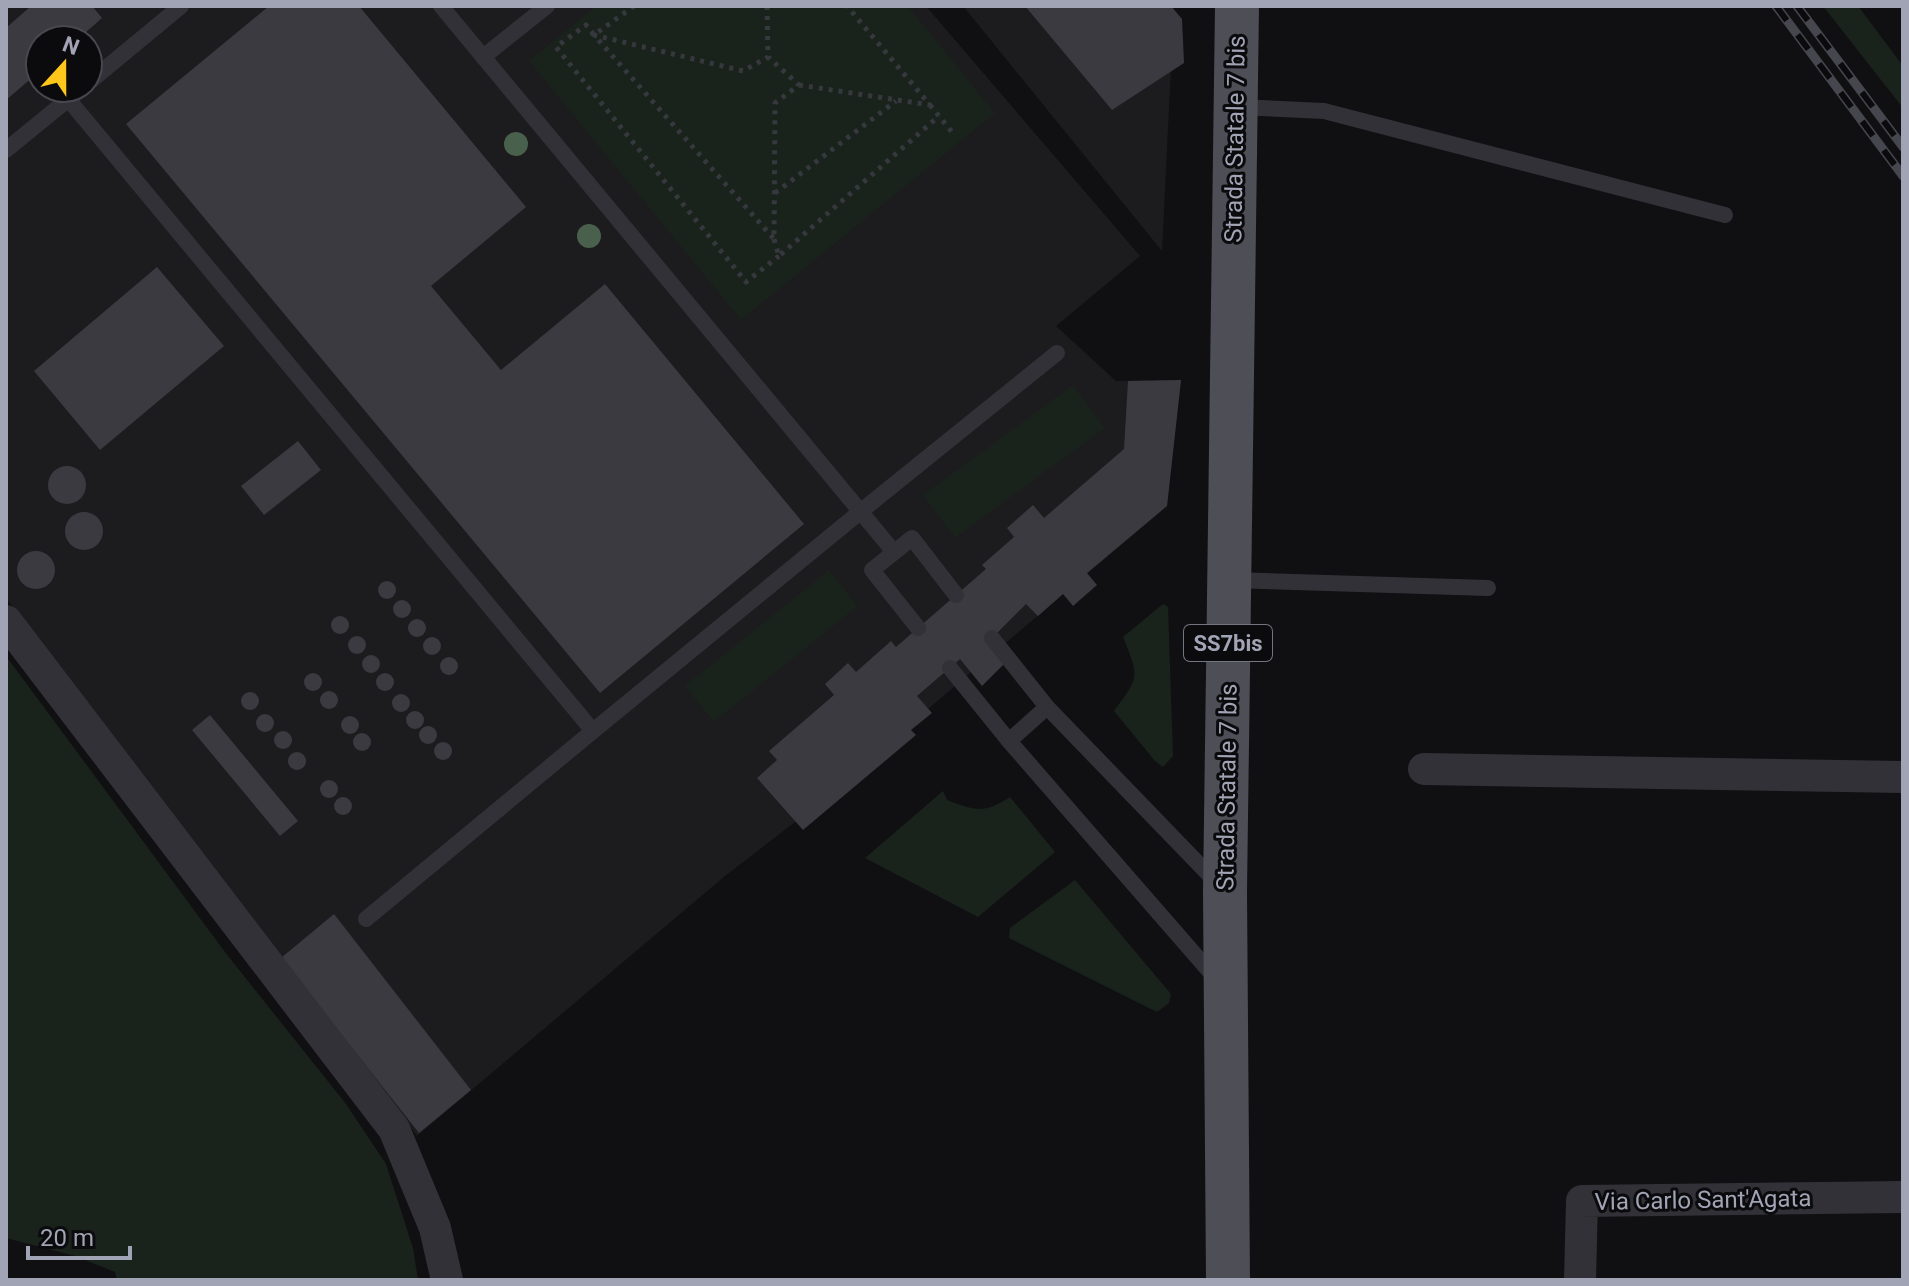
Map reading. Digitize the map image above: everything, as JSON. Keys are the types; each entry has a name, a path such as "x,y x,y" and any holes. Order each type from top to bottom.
{"main road":[{"name":"Strada Statale 7 bis","path":"1228,1280 1225,892 1237,6"}],"street":[{"path":"6,621 394,1129 435,1228 447,1280"},
{"path":"1424,769 1903,777"},
{"name":"Via Carlo Sant'Agata","path":"1580,1280 1582,1201 1903,1197"}],"lane":[{"path":"104,70 181,6"},
{"path":"441,6 894,552"},
{"path":"483,57 547,6"},
{"path":"6,150 62,104"},
{"path":"72,104 593,731"},
{"path":"1235,107 1324,111 1725,215"},
{"path":"366,919 1057,353"},
{"path":"918,628 872,570 912,538 956,595"},
{"path":"1229,580 1488,588"},
{"path":"992,638 1047,707 1225,892"},
{"path":"950,668 1009,741 1227,991"},
{"path":"1009,741 1047,707"}],"path":[{"path":"594,35 634,6"},
{"path":"767,6 768,57 799,85 930,105"},
{"path":"847,6 952,132"},
{"path":"774,239 586,25 556,47 746,282 939,116"},
{"path":"594,35 743,71 768,57"},
{"path":"779,256 774,239 775,103 799,85"},
{"path":"775,193 897,100"}],"shaded area":[{"path":"6,6 926,6 1140,256 1056,326 1116,381 1181,380 1167,506 795,822 725,876 417,1136 6,598"},
{"path":"596,6 908,6 995,113 741,320 529,61"},
{"path":"963,6 1174,6 1162,251"},
{"path":"1823,6 1858,6 1903,66 1903,108"},
{"path":"1073,385 1105,428 955,538 923,495"},
{"path":"829,570 858,606 714,722 685,686"},
{"path":"1163,604 1168,607 1173,756 1163,767 1114,711 1129,690 1134,676 1123,637"},
{"path":"6,656 228,956 346,1104 386,1164 413,1248 418,1280 117,1280 115,1272 75,1256 6,1238"},
{"path":"943,791 947,800 979,809 1010,797 1055,852 978,917 865,858"},
{"path":"1075,880 1171,994 1169,1003 1157,1012 1009,938 1010,928"}],"building":[{"path":"31,6 92,6 102,18 95,24 24,24 24,85 6,100 6,28"},
{"path":"269,6 359,6 526,207 431,286 501,370 605,284 804,524 600,693 126,124"},
{"path":"1025,6 1171,6 1182,19 1184,63 1112,110"},
{"path":"157,267 224,346 100,450 34,371"},
{"path":"1181,380 1167,506 1087,573 1097,585 1073,606 1063,594 1038,616 1026,604 989,641 1008,660 982,686 960,659 917,696 932,713 911,730 916,735 803,830 757,778 777,760 769,751 834,695 825,684 848,663 856,672 891,641 896,647 986,569 982,565 1014,537 1007,528 1033,505 1044,518 1124,449 1128,381"},
{"path":"298,441 321,470 264,515 241,486"},
{"path":"67,466 80,472 86,485 80,498 67,504 54,498 48,485 54,472"},
{"path":"84,512 97,518 103,531 97,544 84,550 71,544 65,531 71,518"},
{"path":"36,551 49,557 55,570 49,583 36,589 23,583 17,570 23,557"},
{"path":"383,581 391,581 396,590 394,597 383,599 378,594 378,586"},
{"path":"398,600 406,600 411,609 409,616 398,618 393,613 393,605"},
{"path":"336,616 344,616 349,625 347,632 336,634 331,629 331,621"},
{"path":"413,619 421,619 426,628 424,635 413,637 408,632 408,624"},
{"path":"353,636 361,636 366,645 364,652 353,654 348,649 348,641"},
{"path":"428,637 436,637 441,646 439,653 428,655 423,650 423,642"},
{"path":"367,655 375,655 380,664 378,671 367,673 362,668 362,660"},
{"path":"445,657 453,657 458,666 456,673 445,675 440,670 440,662"},
{"path":"309,673 317,673 322,682 320,689 309,691 304,686 304,678"},
{"path":"381,673 389,673 394,682 392,689 381,691 376,686 376,678"},
{"path":"325,691 333,691 338,700 336,707 325,709 320,704 320,696"},
{"path":"246,692 254,692 259,701 257,708 246,710 241,705 241,697"},
{"path":"397,694 405,694 410,703 408,710 397,712 392,707 392,699"},
{"path":"411,711 419,711 424,720 422,727 411,729 406,724 406,716"},
{"path":"261,714 269,714 274,723 272,730 261,732 256,727 256,719"},
{"path":"210,715 298,821 280,836 192,730"},
{"path":"346,716 354,716 359,725 357,732 346,734 341,729 341,721"},
{"path":"424,726 432,726 437,735 435,742 424,744 419,739 419,731"},
{"path":"279,731 287,731 292,740 290,747 279,749 274,744 274,736"},
{"path":"358,733 366,733 371,742 369,749 358,751 353,746 353,738"},
{"path":"439,742 447,742 452,751 450,758 439,760 434,755 434,747"},
{"path":"293,752 301,752 306,761 304,768 293,770 288,765 288,757"},
{"path":"329,780 336,782 336,796 329,798 322,796 320,789 322,782"},
{"path":"339,797 347,797 352,806 350,813 339,815 334,810 334,802"},
{"path":"334,914 471,1090 419,1133 281,958"}],"railway":[{"path":"1776,6 1903,176"},
{"path":"1797,6 1903,147"}]}
